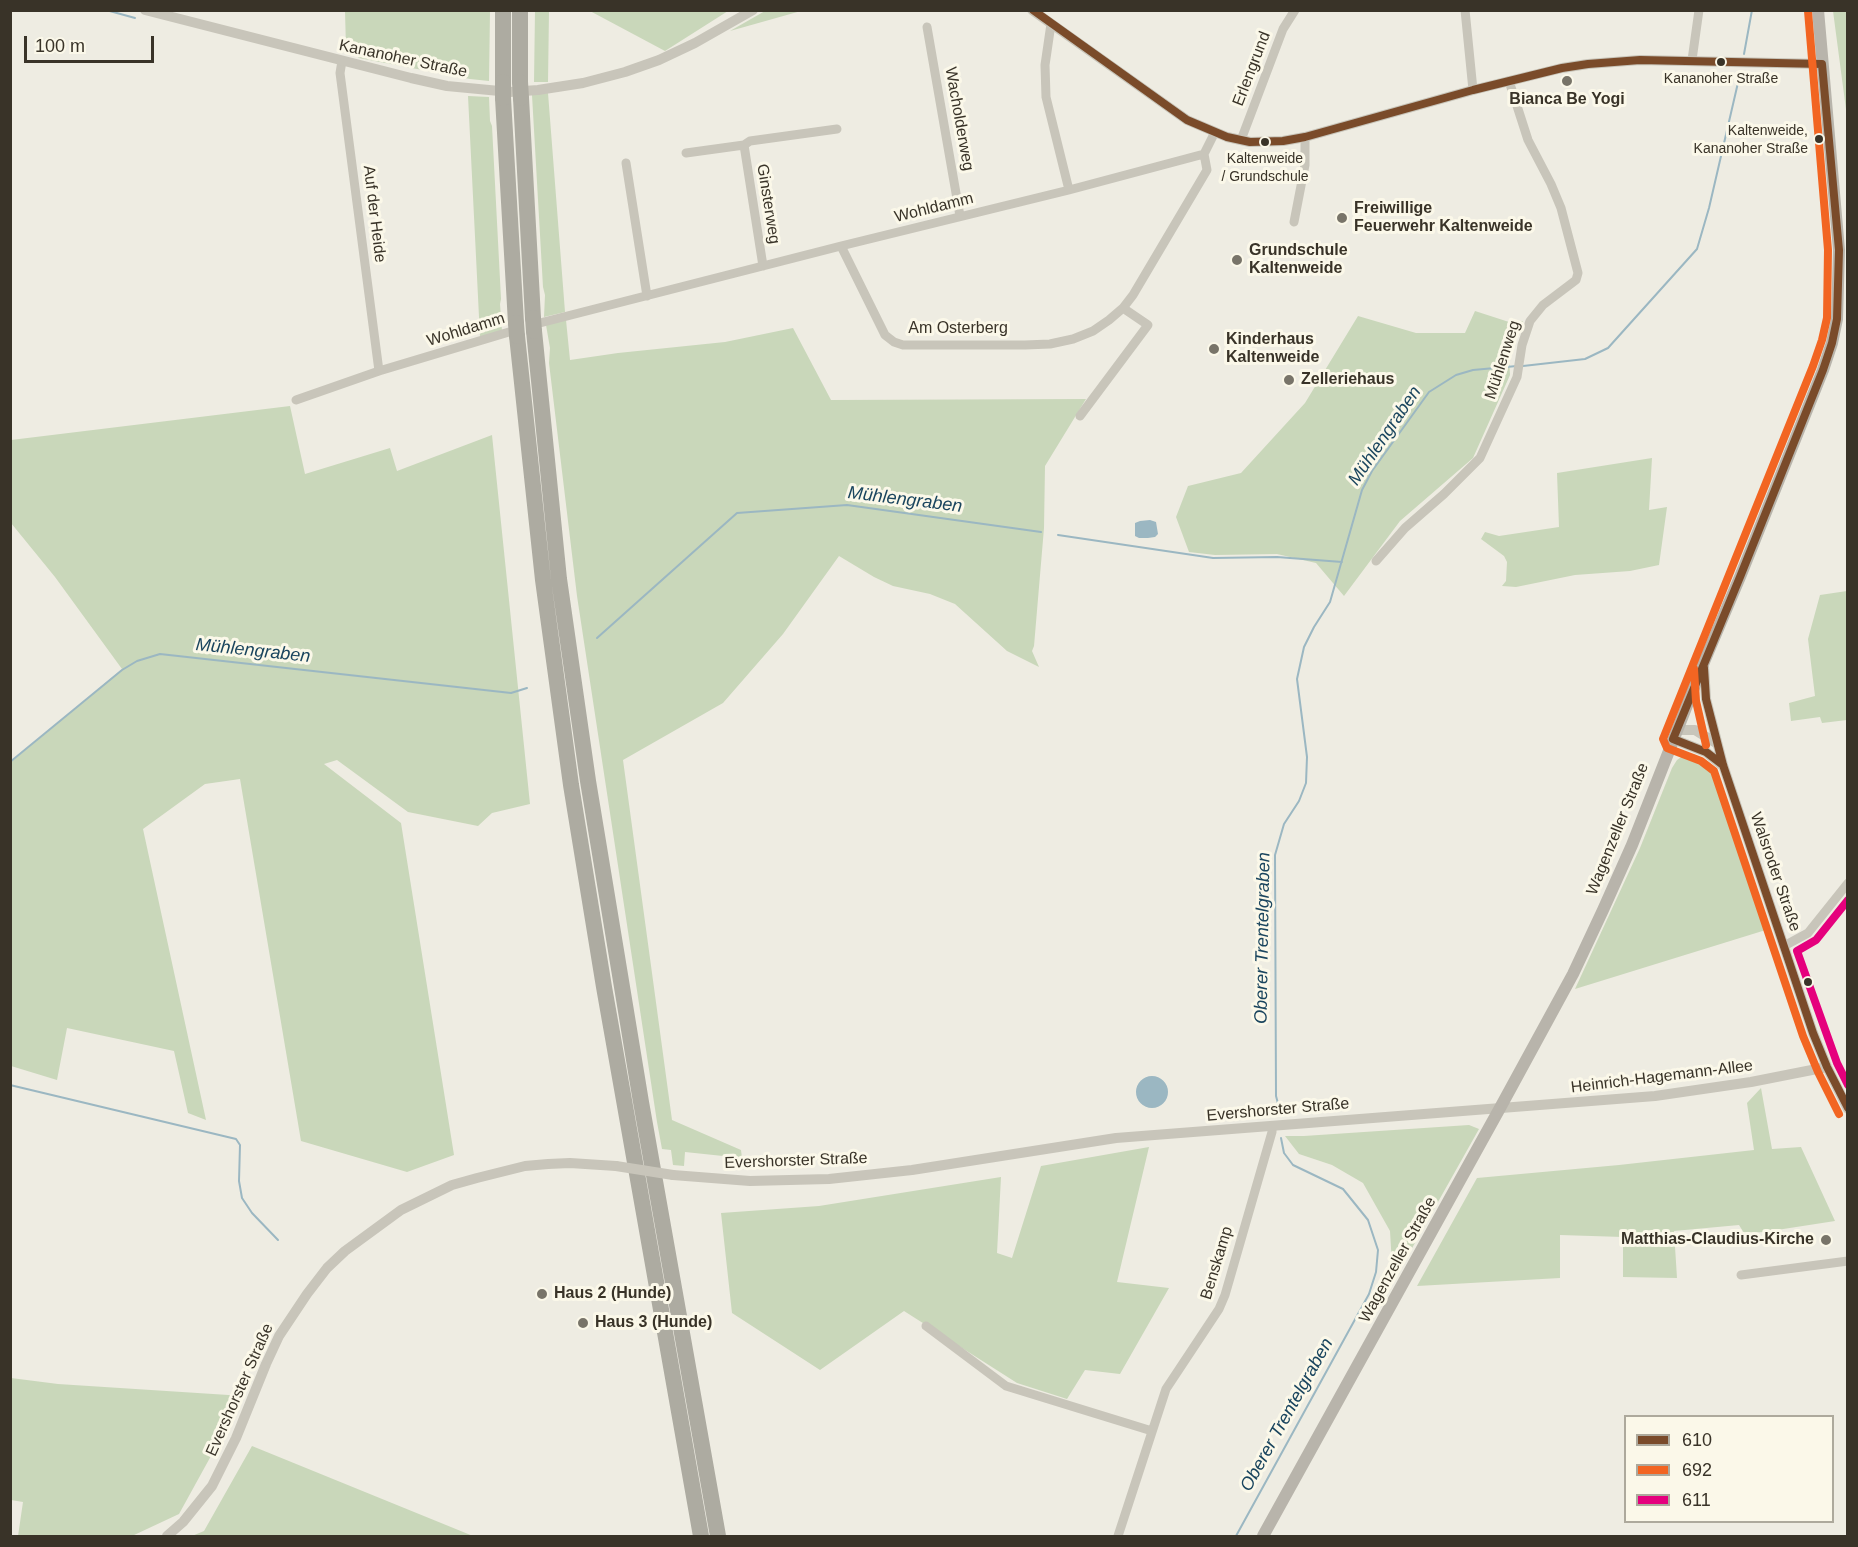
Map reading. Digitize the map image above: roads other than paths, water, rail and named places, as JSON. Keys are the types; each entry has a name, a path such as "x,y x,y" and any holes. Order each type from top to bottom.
{"highway":[{"path":"503,10 503,90 516,330 543,580 573,796 604,987 700,1536"},
{"path":"520,10 520,90 533,325 559,579 588,781 641,1102 718,1536"}],"main road":[{"name":"Wagenzeller Straße","path":"1263,1536 1500,1108 1572,974 1603,910 1632,845 1823,370 1837,319 1843,250 1818,10"}],"street":[{"name":"Kananoher Straße","path":"145,10 447,86 510,92 583,83 625,72 659,60 695,43 753,10"},
{"path":"1032,10 1187,120 1240,140 1272,142 1305,137 1473,90 1562,68 1588,64 1624,60 1822,64"},
{"name":"Erlengrund","path":"1240,140 1283,29 1295,10"},
{"path":"1465,10 1473,90"},
{"path":"1692,60 1699,10"},
{"path":"1051,24 1045,65 1046,97 1069,190"},
{"name":"Wacholderweg","path":"927,27 960,216"},
{"name":"Auf der Heide","path":"342,61 340,73 379,371"},
{"name":"Mühlenweg","path":"1376,561 1405,528 1480,458 1511,391 1530,321 1542,304 1576,280 1578,273 1561,208 1528,140 1509,81"},
{"name":"Ginsterweg","path":"686,153 744,145 750,141 837,129"},
{"path":"1204,154 1215,132"},
{"path":"1294,222 1305,165 1305,137"},
{"name":"Ginsterweg","path":"744,145 763,266"},
{"name":"Wohldamm","path":"296,400 379,371 556,318 1204,154"},
{"name":"Am Osterberg","path":"841,246 885,335 894,342 903,345 1050,344 1073,339 1093,331 1123,308 1133,295 1207,170 1204,154"},
{"path":"626,163 647,296"},
{"path":"1080,416 1148,325 1123,308"},
{"name":"Walsroder Straße","path":"1704,662 1706,699 1723,765 1827,1067 1848,1110"},
{"path":"1675,735 1695,730 1716,743"},
{"path":"1675,735 1706,752 1723,765"},
{"path":"1784,946 1808,933 1848,883"},
{"name":"Heinrich-Hagemann-Allee","path":"1500,1108 1695,1091 1751,1083 1827,1067"},
{"name":"Evershorster Straße","path":"167,1536 183,1522 213,1486 279,1336 327,1268 345,1251 401,1210 452,1185 525,1166 570,1163 750,1181 829,1179 912,1170 1116,1138 1500,1108"},
{"name":"Benskamp","path":"1118,1536 1166,1389 1219,1308 1225,1295 1272,1126"},
{"path":"1741,1275 1848,1261"},
{"path":"926,1326 1006,1386 1152,1431"}],"water":[{"path":"1150,520 1156,522 1158,534 1148,538 1135,536 1135,523"},
{"path":"1152,1076 1163,1081 1168,1092 1163,1103 1152,1108 1141,1103 1136,1092 1141,1081"}],"waterway":[{"path":"106,10 135,18"},
{"name":"Mühlengraben","path":"1744,54 1752,10"},
{"name":"Mühlengraben","path":"1523,366 1585,359 1608,348 1697,249 1709,208 1740,74"},
{"name":"Oberer Trentelgraben","path":"1281,1115 1276,1096 1275,855 1284,824 1299,801 1306,783 1307,757 1297,679 1304,647 1330,602 1362,490 1372,471 1429,392 1456,375 1473,370 1517,366"},
{"name":"Mühlengraben","path":"597,638 737,513 847,505 1041,532"},
{"name":"Mühlengraben","path":"1058,535 1213,558 1277,557 1342,562"},
{"name":"Mühlengraben","path":"10,762 122,670 137,661 160,654 511,693 527,688"},
{"path":"10,1085 236,1139 240,1145 239,1181 242,1198 252,1213 278,1240"},
{"name":"Oberer Trentelgraben","path":"1236,1536 1369,1294 1376,1272 1378,1250 1368,1220 1343,1189 1293,1165 1284,1153 1281,1138"}],"place":[{"name":"Kananoher Straße","path":"1721,62"},
{"name":"Bianca Be Yogi","path":"1567,81"},
{"name":"Kaltenweide, Kananoher Straße","path":"1819,139"},
{"name":"Kaltenweide / Grundschule","path":"1265,142"},
{"name":"Freiwillige Feuerwehr Kaltenweide","path":"1342,218"},
{"name":"Grundschule Kaltenweide","path":"1237,260"},
{"name":"Kinderhaus Kaltenweide","path":"1214,349"},
{"name":"Zelleriehaus","path":"1289,380"},
{"name":"Matthias-Claudius-Kirche","path":"1826,1240"},
{"name":"Haus 2 (Hunde)","path":"542,1294"},
{"name":"Haus 3 (Hunde)","path":"583,1323"}]}
